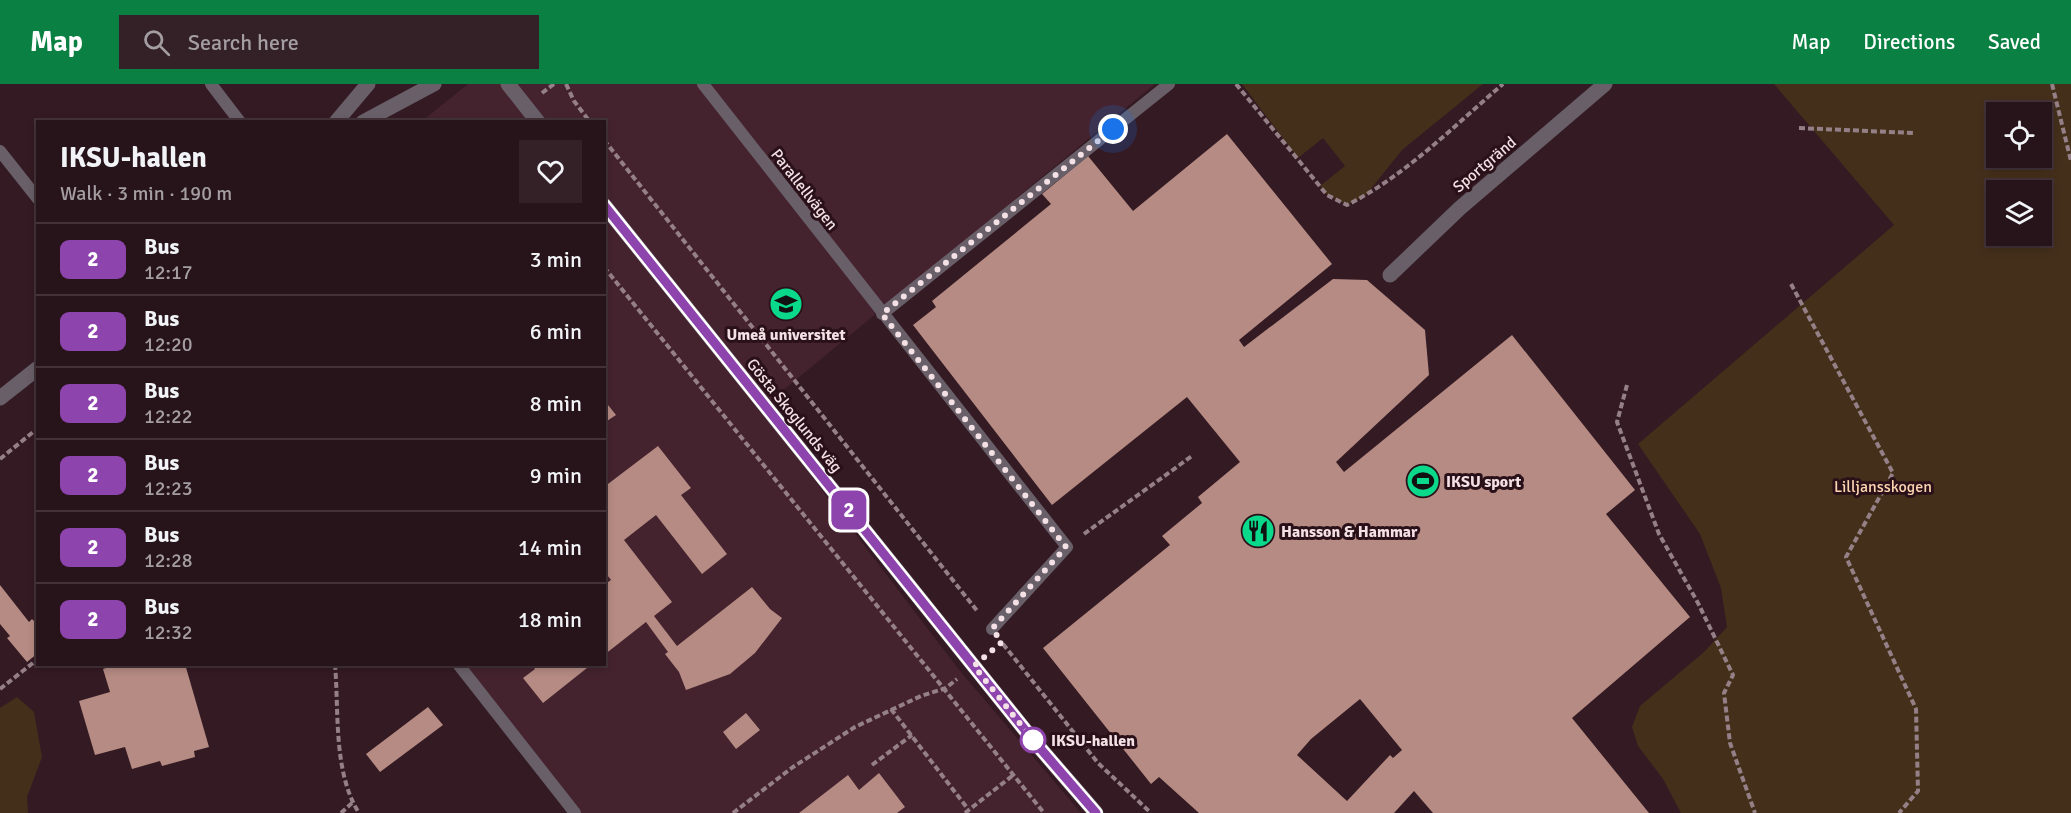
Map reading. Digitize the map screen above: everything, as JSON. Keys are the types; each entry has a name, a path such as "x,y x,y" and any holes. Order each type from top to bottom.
{"street":[{"path":"338,120 368,84"},
{"path":"367,120 434,84"},
{"path":"508,84 536,120"},
{"name":"Sportgränd","path":"1390,275 1460,208 1605,84"},
{"name":"Gösta Skoglunds väg","path":"606,207 1061,775 1096,813"},
{"path":"0,398 36,370"}],"lane":[{"path":"211,84 238,120"},
{"name":"Parallellvägen","path":"702,84 1066,547"},
{"path":"882,314 1169,84"},
{"path":"0,151 36,196"},
{"path":"992,629 1066,547"},
{"path":"460,666 575,813"}],"path":[{"path":"566,84 574,101 588,120"},
{"path":"1236,84 1327,195 1347,205 1365,195 1421,154 1503,84"},
{"path":"2052,84 2071,161"},
{"path":"1799,128 1914,133"},
{"path":"606,143 1098,763 1151,813"},
{"path":"606,269 946,688 1012,776 1044,813"},
{"path":"1791,284 1893,473 1846,557 1916,709 1918,790 1899,813"},
{"path":"1628,385 1617,422 1659,534 1698,603 1733,675 1724,693 1730,743 1755,813"},
{"path":"0,459 36,430"},
{"path":"1066,547 1192,456"},
{"path":"733,813 793,768 855,727 946,688 1002,642"},
{"path":"0,689 36,661"},
{"path":"335,666 343,769 352,802 359,813"},
{"path":"891,710 967,811 1012,776"},
{"path":"872,765 912,735"},
{"path":"342,813 352,802"}],"shaded area":[{"name":"Umeå universitet","path":"468,84 1155,84 764,406 606,204 606,120 423,120"},
{"path":"606,207 960,671 1081,813 573,813 458,666 606,666"}],"green space":[{"path":"1242,84 1483,84 1402,150 1366,195 1347,205 1327,195 1320,186 1345,166 1323,138 1298,158"},
{"name":"Lilljansskogen","path":"1774,84 2071,84 2071,813 1681,813 1663,779 1638,746 1632,727 1640,706 1704,652 1727,627 1721,588 1700,534 1638,444 1894,225"},
{"path":"17,697 34,712 42,757 27,797 28,813 0,813 0,708"}],"building":[{"name":"IKSU sport","path":"1227,134 1332,264 1239,340 1244,347 1333,279 1367,280 1425,330 1429,375 1336,462 1344,472 1512,335 1635,490 1606,514 1690,617 1572,718 1649,813 1433,813 1414,791 1394,813 1199,813 1159,777 1151,784 1043,648 1170,545 1162,536 1202,503 1198,497 1240,462 1187,397 1052,505 913,325 936,307 932,301 1051,204 1042,194 1088,156 1133,211","holes":["1360,699 1402,750 1393,758 1390,755 1347,801 1297,755 1311,739"]},
{"path":"606,402 616,415 606,422"},
{"path":"658,446 691,488 681,495 727,554 702,574 656,515 624,540 672,602 654,616 677,646 752,587 770,609 782,618 755,653 730,674 686,690 679,672 665,654 668,652 646,622 606,653 606,584 611,580 606,574 606,485"},
{"path":"0,585 29,622 32,619 36,623 36,655 27,662 7,638 10,636 0,624"},
{"path":"112,666 186,666 209,747 194,751 195,757 162,766 160,761 132,769 125,747 95,755 79,701 110,692 103,669"},
{"path":"533,666 589,666 543,703 523,678 535,669"},
{"path":"428,707 443,725 380,772 366,754"},
{"path":"746,713 760,730 736,749 723,732"},
{"path":"879,773 905,807 897,813 799,813 848,775 859,790"}],"bus line":[{"name":"2","path":"606,208 764,406 908,581 1061,775 1096,813"}],"place":[{"name":"Umeå universitet","path":"786,304"},
{"name":"IKSU sport","path":"1423,481"},
{"name":"Hansson & Hammar","path":"1258,531"},
{"name":"IKSU-hallen","path":"1033,740"}],"route":[{"path":"1033,740 974,666 1002,642 992,629 1066,547 882,314 1113,129"}]}
